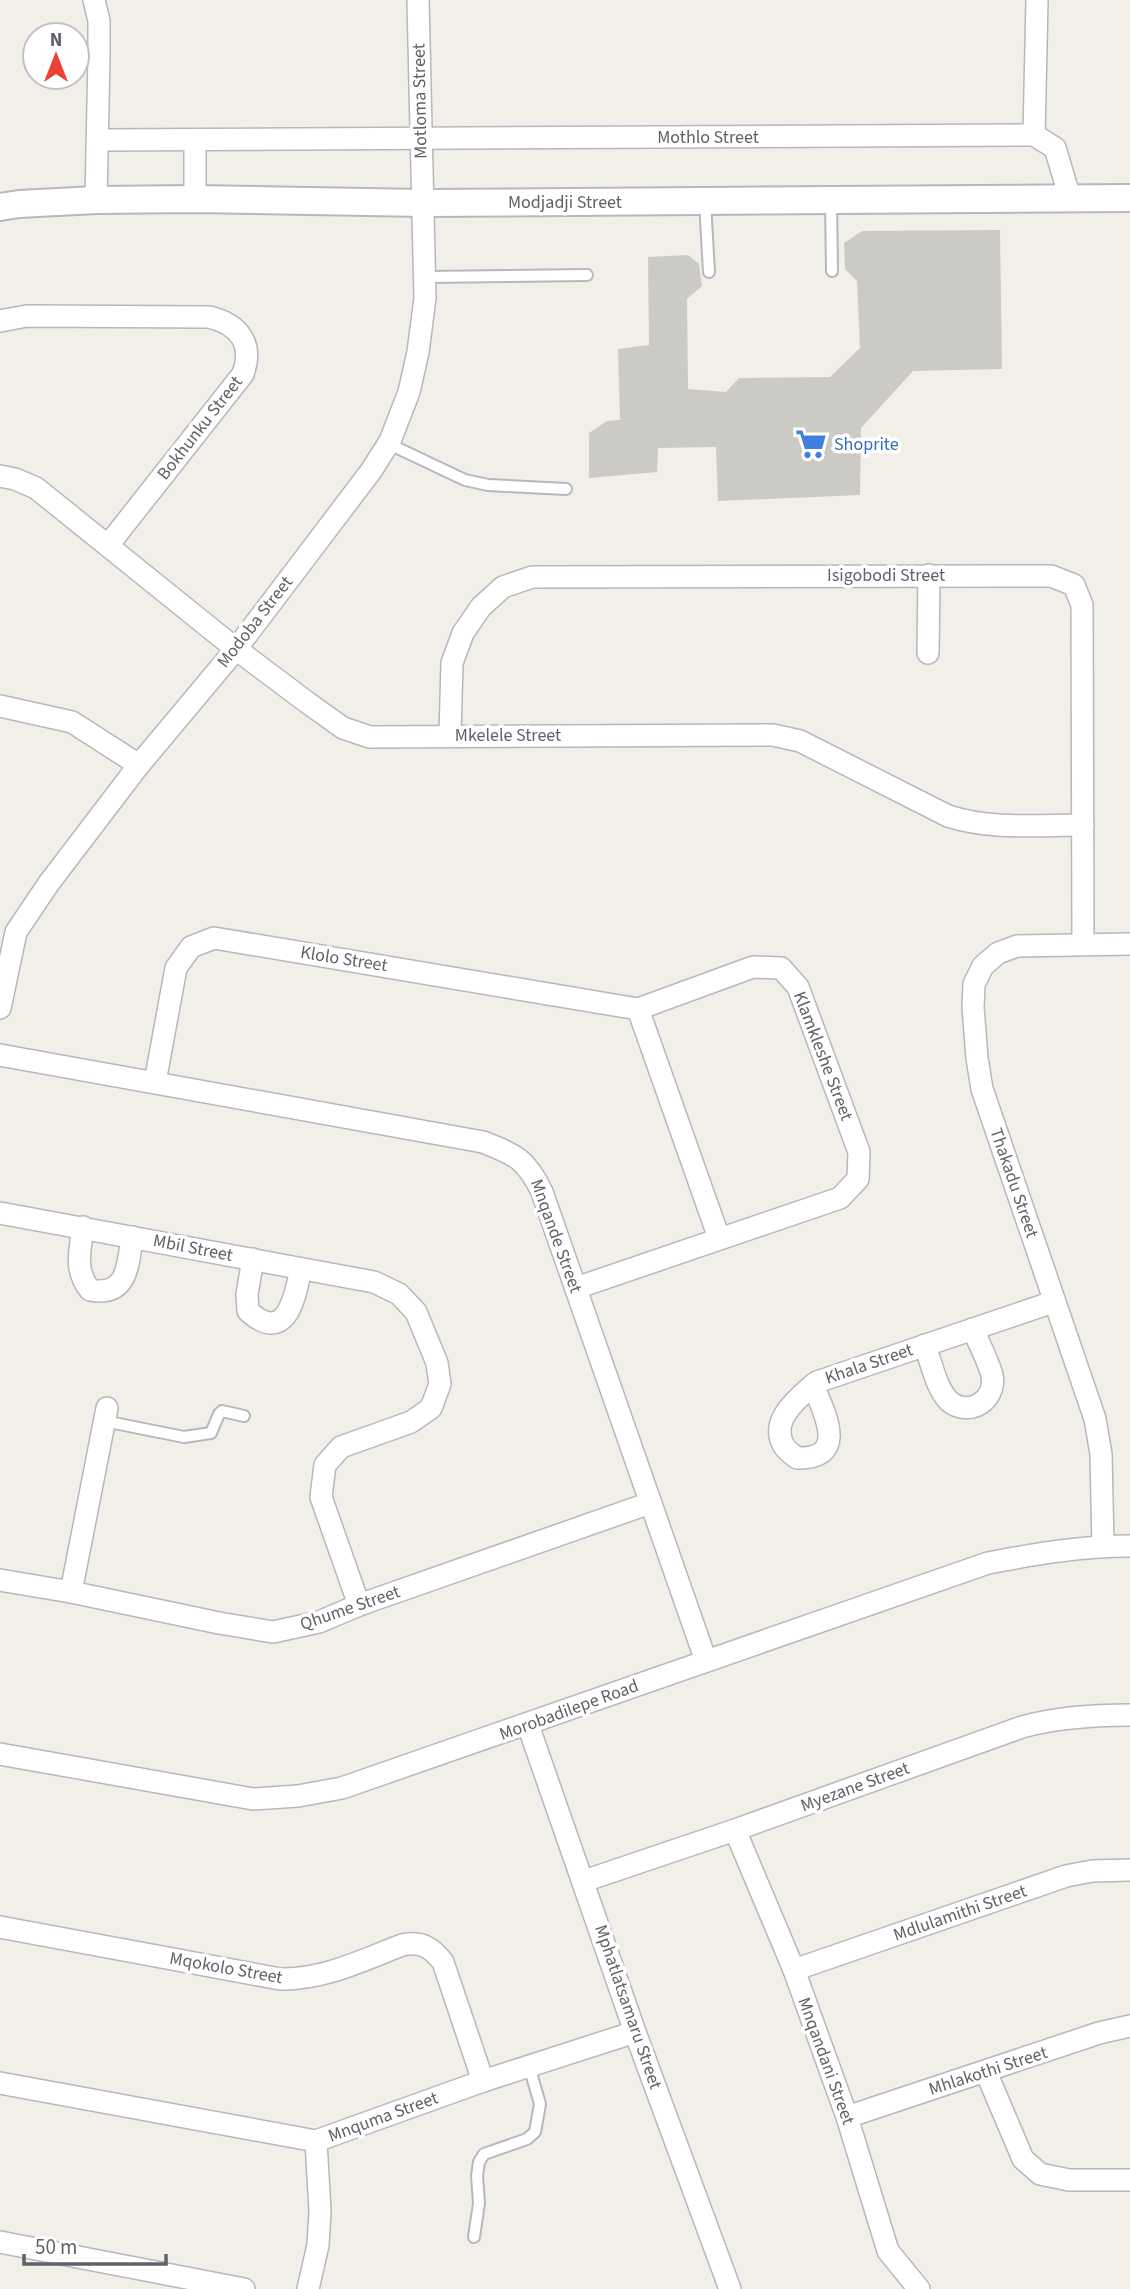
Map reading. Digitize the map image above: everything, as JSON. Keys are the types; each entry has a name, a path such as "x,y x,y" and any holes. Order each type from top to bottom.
{"street":[{"path":"94,0 99,21 96,200"},
{"name":"Motloma Street","path":"418,0 423,203"},
{"path":"1037,0 1034,135 1055,148 1070,198"},
{"name":"Mothlo Street","path":"98,140 1034,135"},
{"path":"195,141 195,200"},
{"name":"Modjadji Street","path":"0,207 96,200 423,203 1130,198"},
{"name":"Modoba Street","path":"0,1007 8,931 139,765 236,649 371,471 388,444 409,392 418,352 425,298 423,203"},
{"name":"Bokhunku Street","path":"0,321 27,316 209,317 222,320 233,327 247,348 248,360 243,374 108,544"},
{"name":"Mkelele Street","path":"0,477 15,479 36,488 236,649 343,728 370,737 773,735 800,741 948,817 984,824 1083,825"},
{"path":"928,653 929,575"},
{"name":"Isigobodi Street","path":"450,735 452,663 463,633 481,607 503,587 532,577 1051,576 1074,585 1082,604 1083,944"},
{"path":"0,706 72,722 139,765"},
{"name":"Klolo Street","path":"155,1082 176,968 191,947 214,938 638,1009"},
{"name":"Thakadu Street","path":"1103,1546 1101,1454 1095,1419 982,1089 973,1007 974,984 983,966 998,953 1017,946 1130,944"},
{"name":"Klamkleshe Street","path":"576,1288 840,1198 858,1179 859,1152 798,987 780,968 753,967 638,1009"},
{"path":"638,1009 719,1238"},
{"name":"Mnqande Street","path":"0,1055 483,1142 512,1153 531,1170 542,1192 706,1661"},
{"name":"Mbil Street","path":"0,1213 373,1282 399,1294 416,1312 437,1363 440,1384 431,1408 411,1422 341,1447 325,1465 321,1497 359,1605"},
{"name":"Mbil Street","path":"83,1227 79,1265 82,1280 90,1290 104,1293 116,1287 126,1275 132,1237"},
{"name":"Mbil Street","path":"253,1259 247,1294 248,1311 259,1320 273,1323 285,1316 293,1306 301,1269"},
{"name":"Khala Street","path":"813,1385 1054,1302"},
{"name":"Khala Street","path":"925,1345 940,1388 950,1401 963,1407 976,1406 986,1401 992,1390 992,1376 973,1329"},
{"path":"71,1592 106,1414"},
{"name":"Qhume Street","path":"0,1580 273,1632 319,1622 359,1605 650,1503"},
{"name":"Morobadilepe Road","path":"0,1754 253,1799 299,1796 342,1788 988,1563 1038,1553 1130,1546"},
{"name":"Myezane Street","path":"584,1881 1050,1719 1130,1715"},
{"name":"Mphatlatsamaru Street","path":"528,1725 635,2032 730,2289"},
{"name":"Mnqandani Street","path":"735,1830 794,1970 847,2117 888,2251 919,2289"},
{"name":"Mdlulamithi Street","path":"794,1970 1066,1876 1092,1871 1130,1870"},
{"name":"Mqokolo Street","path":"0,1927 291,1979 324,1974 402,1945 424,1945 435,1952 443,1962 483,2081"},
{"name":"Mhlakothi Street","path":"847,2117 1130,2026"},
{"name":"Mnquma Street","path":"0,2083 316,2141 483,2081 635,2032"},
{"path":"986,2072 1023,2159 1040,2174 1069,2180 1130,2180"},
{"path":"308,2289 318,2245 320,2211 316,2141"},
{"path":"0,2242 244,2289"}],"lane":[{"path":"831,199 832,271"},
{"path":"705,200 709,272"},
{"path":"425,277 587,275"},
{"path":"388,444 465,480 488,485 566,489"},
{"path":"106,1414 190,1438 211,1433 222,1412 244,1416"},
{"path":"474,2237 479,2203 479,2162 484,2154 527,2139 535,2132 540,2104 529,2066"}],"building":[{"path":"1000,230 1002,369 913,371 861,428 860,495 718,501 716,447 658,448 657,472 589,478 589,433 607,421 620,420 618,349 649,345 648,257 688,255 699,264 702,286 687,299 688,389 726,392 739,378 830,377 860,348 857,281 845,269 844,243 862,231"}],"place":[{"name":"Shoprite","path":"811,444"}]}
